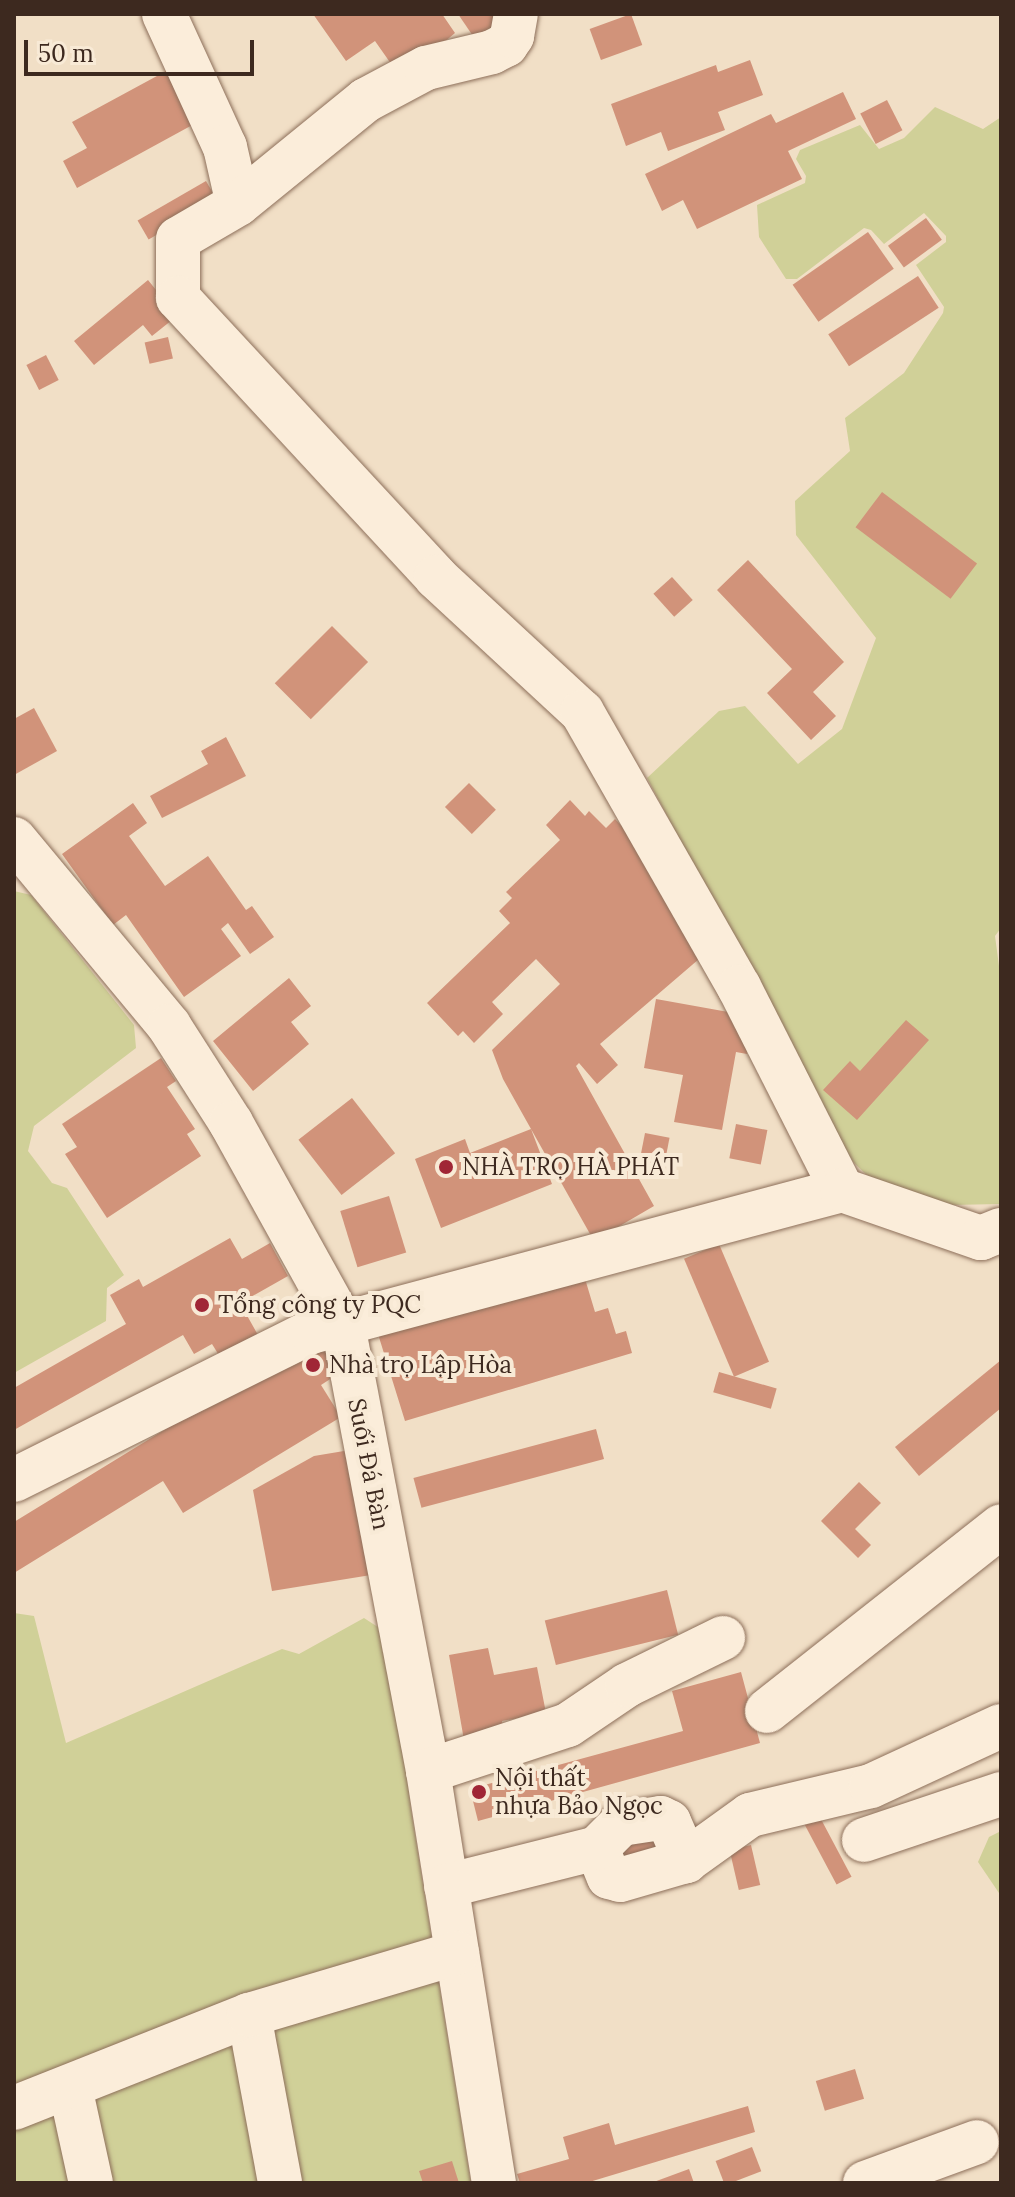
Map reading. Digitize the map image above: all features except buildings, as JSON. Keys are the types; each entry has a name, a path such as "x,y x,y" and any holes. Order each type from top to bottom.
{"street":[{"path":"164,14 225,147 238,204"},
{"path":"516,14 512,36 506,45 492,52 426,68 366,100 238,204 178,239 178,298 436,577 582,712 739,987 842,1190"},
{"name":"Suối Đá Bàn","path":"14,839 169,1026 231,1123 343,1325 428,1771 494,2183"},
{"path":"14,1480 311,1332 842,1190 994,1239"},
{"path":"767,1711 1001,1526"},
{"path":"428,1771 568,1725 627,1685 723,1638"},
{"path":"446,1886 597,1848 609,1877 620,1880 686,1861 750,1815 871,1786 1001,1726"},
{"path":"864,1840 1001,1794"},
{"path":"14,2108 249,2015 457,1953"},
{"path":"249,2015 280,2183"},
{"path":"70,2087 91,2183"},
{"path":"865,2183 977,2142"}],"green space":[{"path":"935,107 983,129 1001,117 1001,928 995,936 1001,981 1001,1204 950,1205 878,1186 849,1158 647,778 719,711 745,706 798,764 842,729 876,638 796,535 795,501 850,451 845,418 904,373 943,313 944,307 916,265 946,242 946,236 924,213 884,244 871,230 864,228 797,279 786,279 759,237 757,205 805,183 806,176 796,159 800,150 860,125 879,149 904,138"},
{"path":"14,891 31,895 134,1025 136,1048 34,1126 28,1151 52,1183 67,1188 124,1275 107,1288 106,1321 14,1373"},
{"path":"14,1613 34,1616 66,1743 282,1649 299,1654 364,1618 390,1635 411,1809 471,2183 14,2183"},
{"path":"1001,1831 1001,1896 978,1862 989,1837"}],"place":[{"name":"NHÀ TRỌ HÀ PHÁT","path":"446,1167"},
{"name":"Tổng công ty PQC","path":"202,1305"},
{"name":"Nhà trọ Lập Hòa","path":"313,1365"},
{"name":"Nội thất nhựa Bảo Ngọc","path":"479,1792"}]}
